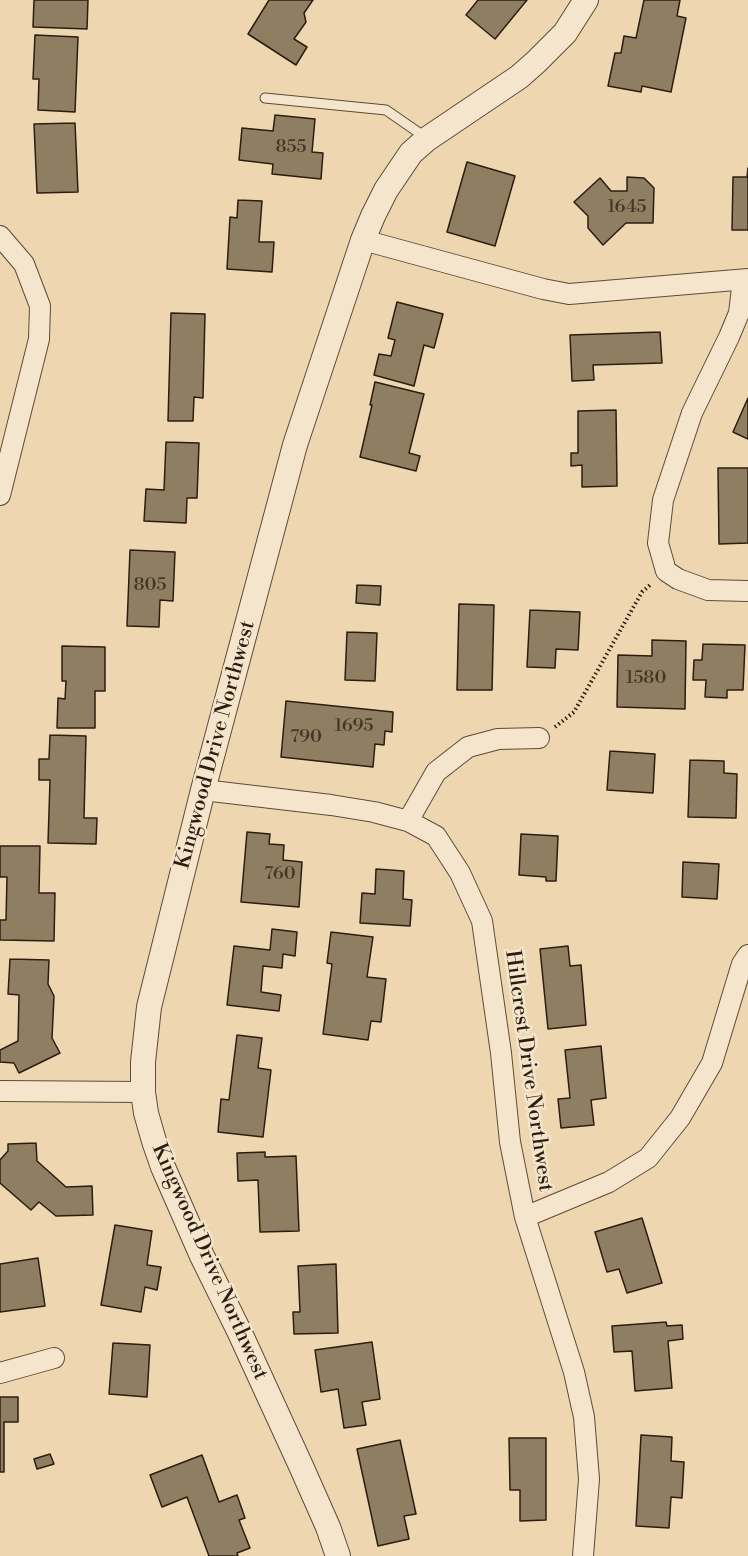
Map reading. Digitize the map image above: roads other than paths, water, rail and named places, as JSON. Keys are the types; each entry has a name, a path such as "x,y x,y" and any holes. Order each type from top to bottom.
{"street":[{"name":"Kingwood Drive Northwest","path":"338,1556 301,1466 202,1256 163,1167 146,1113 143,1092 143,1062 149,1007 203,790 295,445 363,240 386,190 411,153 427,139 519,77 565,33 586,0"},
{"path":"0,236 24,264 40,306 39,339 0,495"},
{"path":"363,240 543,290 569,294 746,279 739,313 692,413 663,501 658,543 666,571 678,579 708,590 748,591"},
{"path":"408,821 436,772 468,747 498,739 539,738"},
{"name":"Hillcrest Drive Northwest","path":"203,790 331,805 374,812 408,821 436,836 460,873 482,921 501,1053 510,1142 525,1217 574,1372 584,1417 588,1479 583,1556"},
{"path":"525,1217 609,1182 648,1158 680,1118 712,1063 742,964 748,955"},
{"path":"0,1091 143,1092"},
{"path":"0,1373 54,1358"}],"lane":[{"path":"265,98 386,110 427,139"}]}
